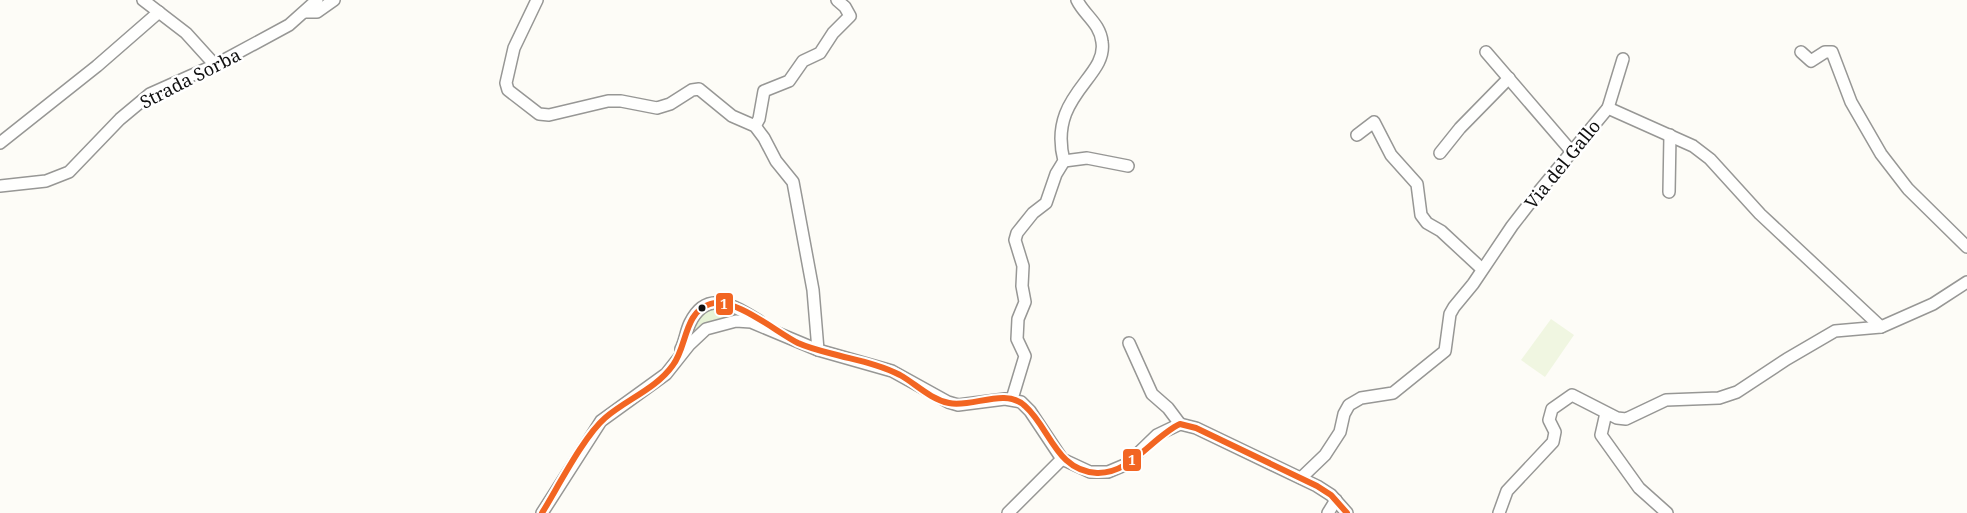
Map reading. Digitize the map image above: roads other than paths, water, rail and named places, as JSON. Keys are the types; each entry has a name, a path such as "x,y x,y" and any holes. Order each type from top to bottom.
{"street":[{"path":"143,0 186,33 215,66"},
{"path":"304,6 317,0"},
{"name":"Strada Sorba","path":"0,186 46,181 69,172 135,105 150,94 215,66 289,25 304,6 317,12 334,0"},
{"path":"537,0 514,48 506,83 508,90 539,114 549,115 608,101 621,101 657,108 670,104 692,90 699,89 732,116 754,126 764,138 776,161 793,182 813,290 818,350"},
{"path":"754,126 759,119 764,91 789,81 803,61 820,53 833,33 850,16 845,7 837,0"},
{"path":"1012,399 1024,356 1017,339 1018,320 1025,302 1023,266 1016,240 1017,233 1033,213 1046,203 1056,174 1064,161 1060,133 1065,111 1076,91 1099,62 1102,52 1102,41 1096,26 1077,0"},
{"path":"0,143 97,66 159,12"},
{"path":"1486,52 1572,152"},
{"path":"1801,52 1811,61 1825,52 1832,52 1852,102 1881,154 1908,190 1967,247"},
{"path":"1608,108 1624,59"},
{"path":"1440,153 1460,128 1509,78"},
{"name":"Via del Gallo","path":"1301,478 1325,456 1340,432 1344,414 1349,405 1361,398 1393,393 1445,350 1450,314 1512,226 1608,108 1693,146 1710,159 1760,214 1881,327"},
{"path":"1358,135 1374,122 1391,155 1417,184 1421,214 1427,223 1441,231 1482,269"},
{"path":"1669,192 1670,135"},
{"path":"1064,161 1087,158 1128,166"},
{"path":"1499,513 1507,491 1553,442 1555,432 1549,420 1552,409 1572,395 1617,418 1626,419 1666,400 1719,398 1736,392 1787,359 1836,331 1881,327 1933,304 1967,282"},
{"path":"676,362 690,324 702,308 716,302 729,305 772,329 818,350 892,371 936,398 948,402 958,405 1012,399 1026,406 1062,459 1090,472 1118,469 1134,459 1157,436 1180,424"},
{"path":"542,513 601,421 658,381 697,336 716,325 736,321 751,322 772,329"},
{"path":"1129,343 1152,394 1168,408 1180,424 1196,428 1301,478 1325,491 1347,513"},
{"path":"1606,413 1601,435 1639,488 1668,513"},
{"path":"1008,513 1062,459"},
{"path":"1328,513 1336,500"}]}
